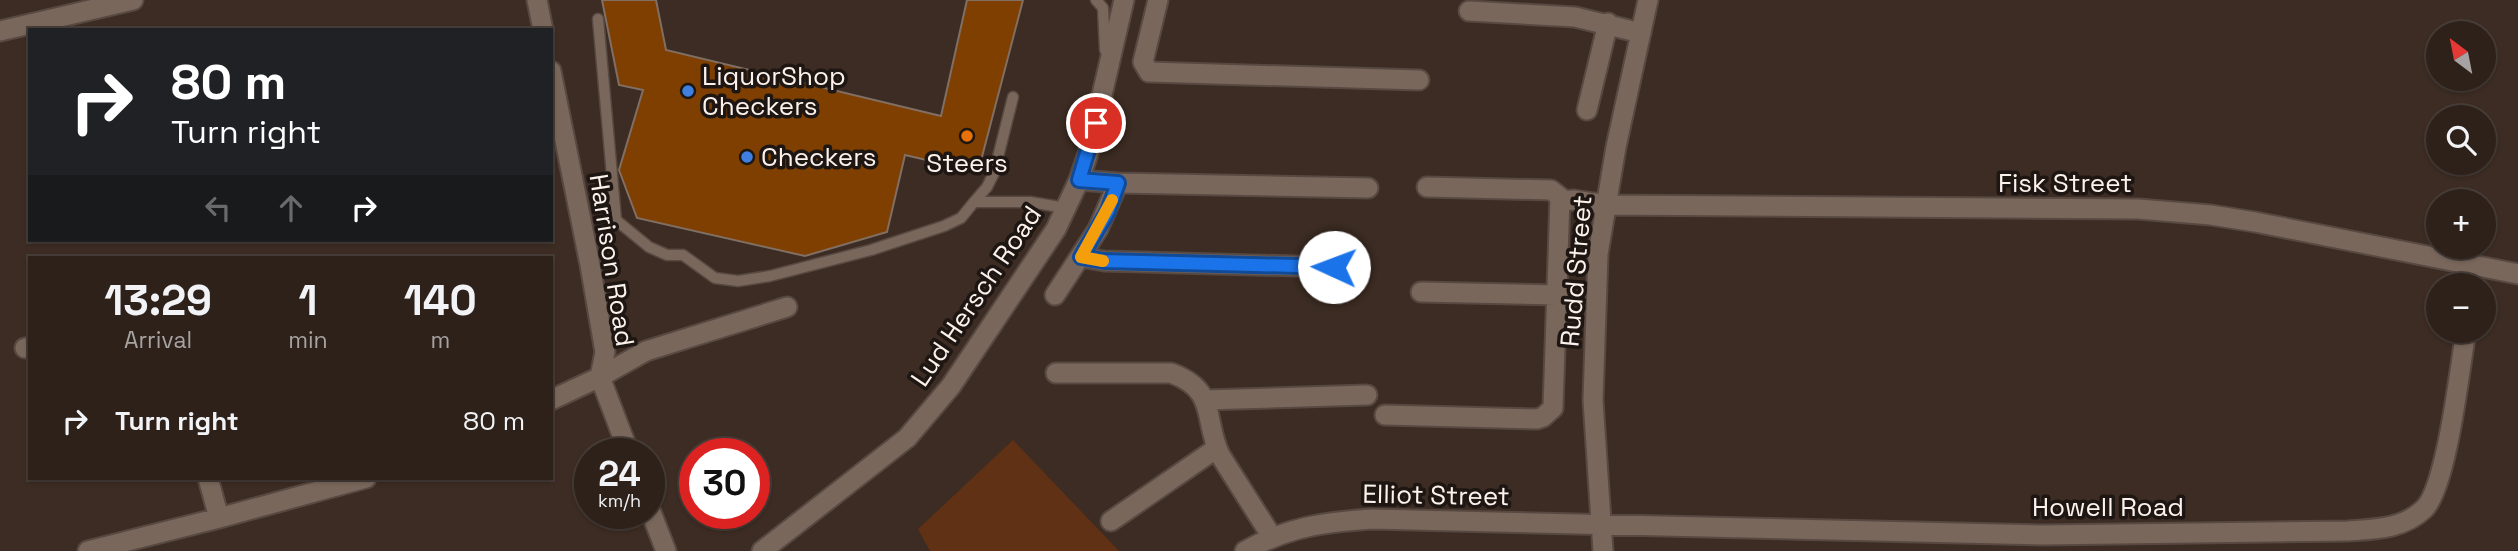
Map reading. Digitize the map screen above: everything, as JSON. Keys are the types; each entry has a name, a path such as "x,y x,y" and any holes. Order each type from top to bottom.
{"street":[{"path":"0,31 133,0"},
{"path":"537,0 543,28"},
{"name":"Lud Hersch Road","path":"762,551 907,438 951,386 1067,208 1079,180 1096,123 1124,0"},
{"path":"1158,0 1143,62 1149,72 1419,80"},
{"name":"Rudd Street","path":"1603,551 1593,400 1598,254 1616,147 1648,0"},
{"path":"1469,11 1575,17 1641,33"},
{"path":"1587,110 1608,23"},
{"name":"Harrison Road","path":"553,81 603,340 600,377 623,438"},
{"path":"1079,180 1368,188"},
{"path":"1055,295 1108,211 1118,183"},
{"name":"Fisk Street","path":"1427,187 1552,190 1558,193 1562,201 1607,205 2138,209 2180,212 2255,222 2518,274"},
{"path":"1385,415 1544,417 1553,408 1562,201"},
{"path":"1081,257 1104,261 1334,267"},
{"path":"2476,273 2477,265"},
{"path":"1420,292 1558,295"},
{"path":"553,399 646,351 787,307"},
{"name":"Howell Road","path":"1602,524 2041,535 2348,531 2391,528 2426,508 2435,491 2443,462 2464,343"},
{"path":"1056,373 1171,373 1182,377 1197,389 1205,400 1217,448 1272,537"},
{"path":"1205,400 1367,395"},
{"path":"1111,521 1217,448"},
{"path":"209,480 219,518"},
{"path":"88,551 359,480"},
{"name":"Elliot Street","path":"1245,551 1272,537 1325,522 1372,519 1602,524"},
{"path":"657,529 666,551"}],"lane":[{"path":"1096,0 1103,8 1106,78"},
{"path":"598,19 616,220 649,247 667,255 683,255 715,278 738,281 770,276 944,226 961,218 987,187 994,173 1013,97"},
{"path":"974,202 1030,202 1067,208"}],"shaded area":[{"path":"1013,440 1119,551 930,551 918,529"}],"building":[{"path":"602,0 656,0 666,50 941,116 967,0 1023,0 978,172 905,155 887,232 805,256 637,218 619,170 643,90 619,85"}],"slow traffic":[{"path":"1103,261 1081,257 1112,200"}],"place":[{"name":"LiquorShop Checkers","path":"688,91"},
{"name":"Steers","path":"967,136"},
{"name":"Checkers","path":"747,157"}],"route":[{"path":"1096,123 1079,180 1118,183 1108,211 1081,257 1104,261 1334,267"}]}
